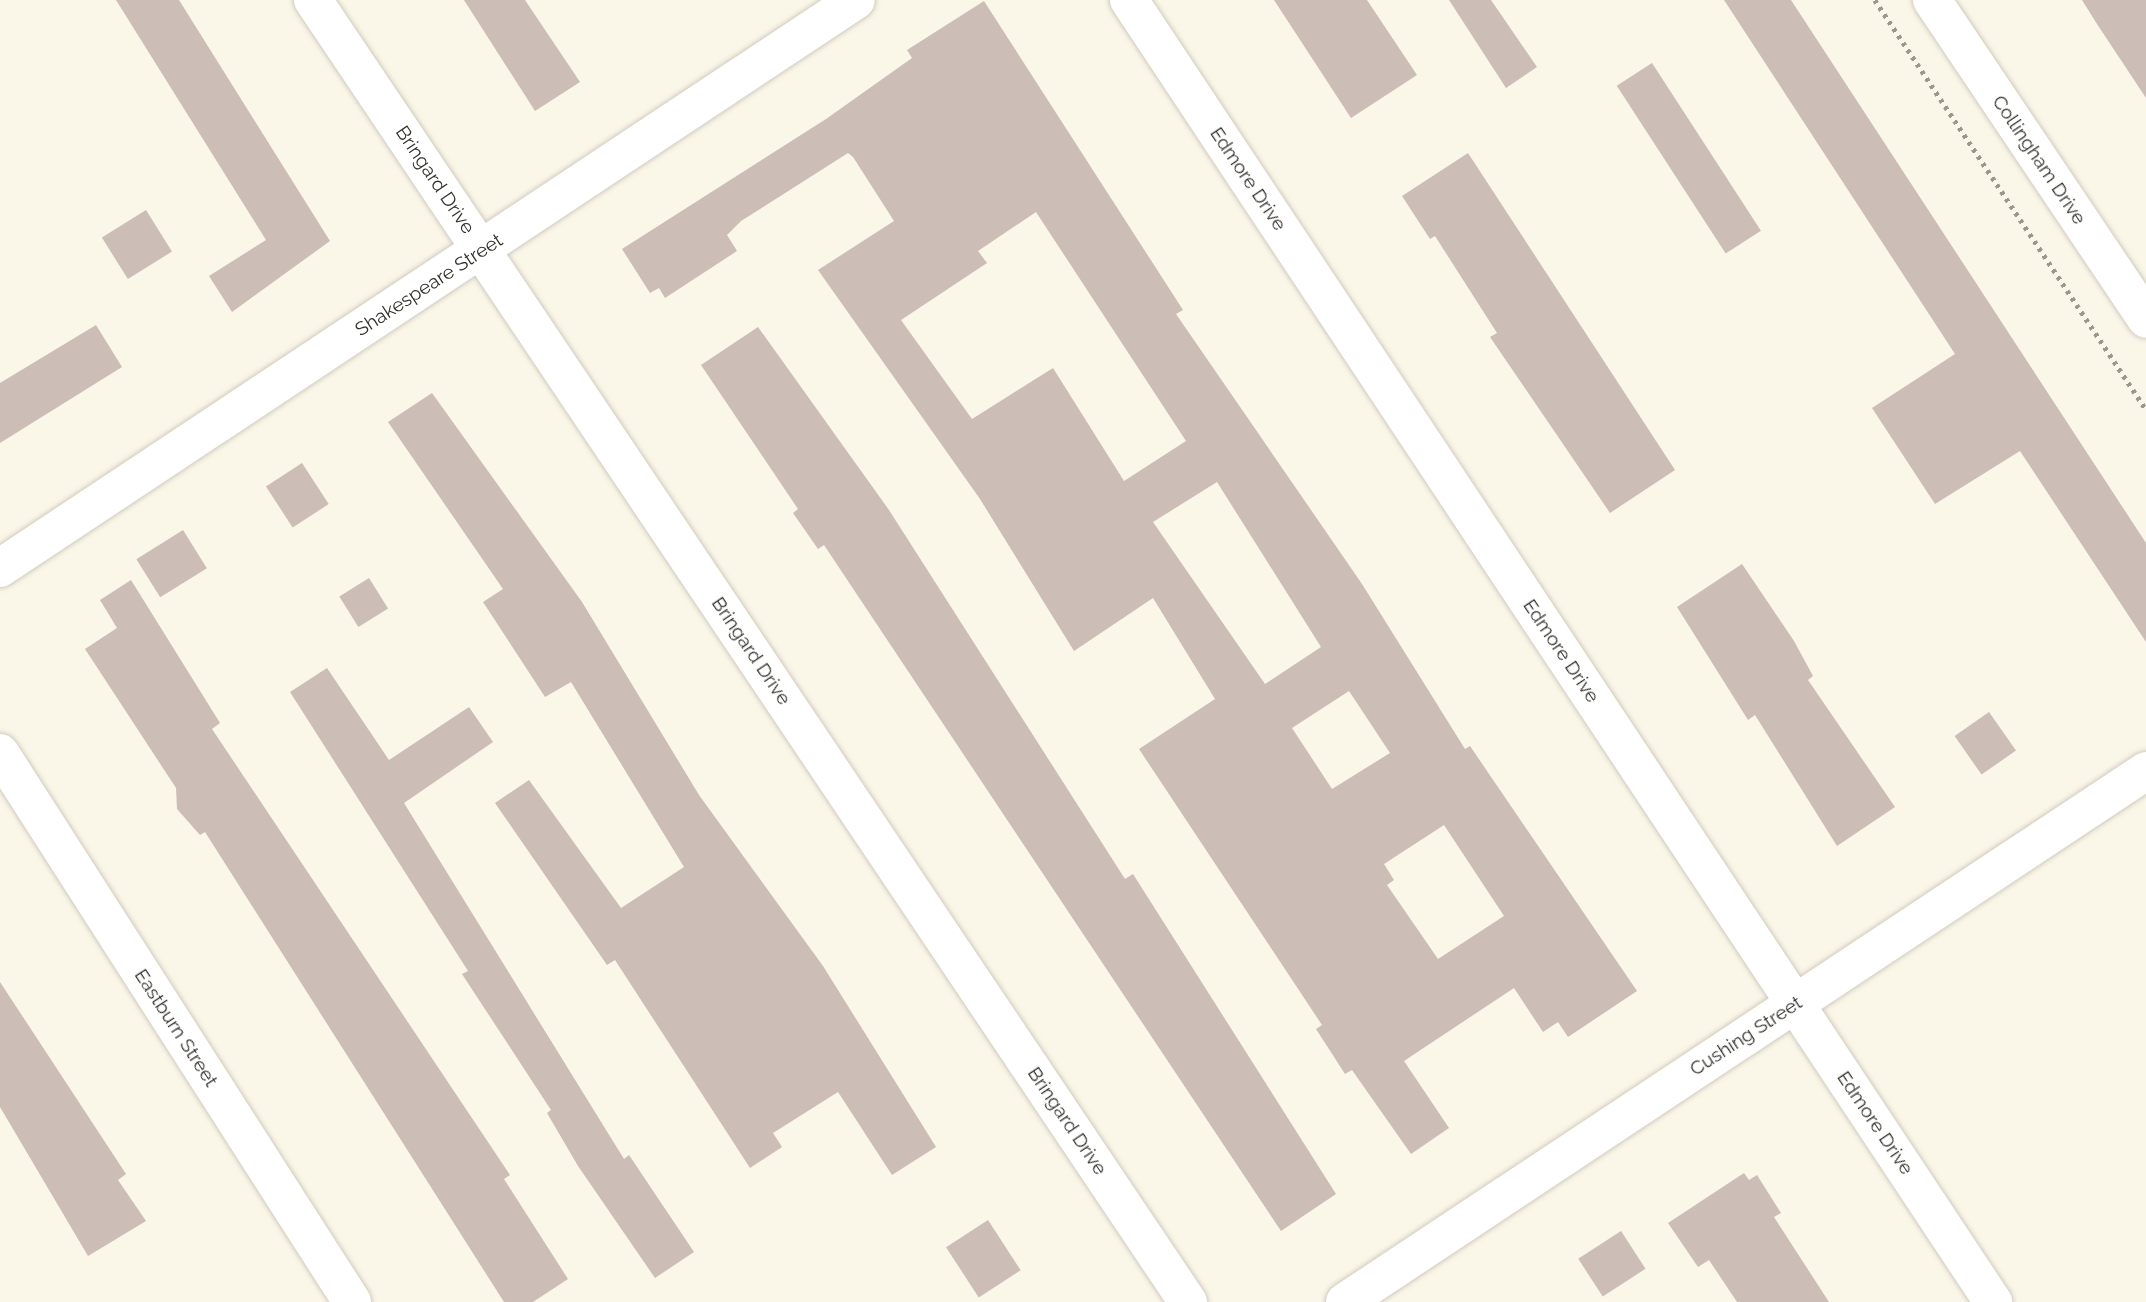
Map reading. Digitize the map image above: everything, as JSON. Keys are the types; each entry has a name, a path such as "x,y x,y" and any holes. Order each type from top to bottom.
{"street":[{"name":"Bringard Drive","path":"313,0 1188,1302"},
{"name":"Shakespeare Street","path":"0,568 856,0"},
{"name":"Edmore Drive","path":"1129,0 1993,1302"},
{"name":"Collingham Drive","path":"1932,0 2146,319"},
{"name":"Eastburn Street","path":"0,753 352,1302"},
{"name":"Cushing Street","path":"1345,1302 2146,771"}],"path":[{"path":"1875,0 2146,410"}],"building":[{"path":"116,0 179,0 330,241 232,312 209,276 266,240"},
{"path":"464,0 525,0 580,82 535,111"},
{"path":"1274,0 1367,0 1417,75 1351,118"},
{"path":"1449,0 1491,0 1537,67 1506,88"},
{"path":"1724,0 1791,0 2146,543 2146,642 2020,451 1935,504 1872,408 1955,354"},
{"path":"2082,0 2146,0 2146,98 2097,24"},
{"path":"984,1 1183,310 1176,314 1362,584 1465,749 1470,746 1637,991 1568,1037 1558,1022 1543,1032 1514,988 1404,1061 1449,1128 1411,1154 1352,1070 1345,1074 1316,1029 1322,1025 1139,749 1215,699 1153,598 1074,651 980,499 818,270 894,221 853,157 848,153 741,221 727,235 737,251 665,298 659,288 650,293 622,249 826,119 912,58 907,50","holes":["1036,212 1186,441 1124,481 1053,368 972,419 901,320 987,263 978,251","1217,482 1321,647 1265,684 1153,522","1349,691 1390,753 1332,789 1292,728","1444,825 1504,916 1438,959 1387,885 1394,880 1384,864"]},
{"path":"1652,63 1761,231 1726,254 1617,86"},
{"path":"1468,153 1675,470 1610,513 1490,337 1497,333 1435,236 1430,239 1402,196"},
{"path":"146,210 172,252 128,279 102,238"},
{"path":"96,325 122,367 0,443 0,383"},
{"path":"758,327 889,510 1125,879 1133,874 1336,1194 1281,1231 824,545 818,549 793,513 798,509 701,365"},
{"path":"432,393 582,602 699,795 823,966 936,1147 892,1175 838,1092 773,1133 782,1147 750,1168 615,960 607,965 495,803 529,780 621,908 684,867 571,682 545,697 483,602 503,589 388,422"},
{"path":"302,463 329,504 293,528 266,486"},
{"path":"183,530 207,568 160,597 136,559"},
{"path":"1742,564 1794,641 1813,676 1808,680 1895,807 1837,846 1755,715 1748,720 1677,607"},
{"path":"369,578 388,609 358,627 339,597"},
{"path":"131,580 220,723 212,729 510,1175 504,1179 568,1279 533,1302 504,1302 205,832 200,835 177,809 176,788 85,649 117,628 100,600"},
{"path":"327,668 389,760 469,707 493,742 404,803 624,1159 629,1155 694,1252 655,1278 578,1166 547,1113 551,1110 462,974 468,971 290,692"},
{"path":"1989,712 2016,751 1982,775 1955,736"},
{"path":"0,982 126,1174 118,1180 146,1221 88,1256 0,1107"},
{"path":"1744,1173 1749,1180 1757,1175 1781,1213 1774,1217 1829,1302 1737,1302 1709,1260 1698,1267 1668,1223"},
{"path":"988,1220 1021,1270 979,1298 946,1247"},
{"path":"1621,1231 1646,1269 1603,1297 1578,1259"}]}
